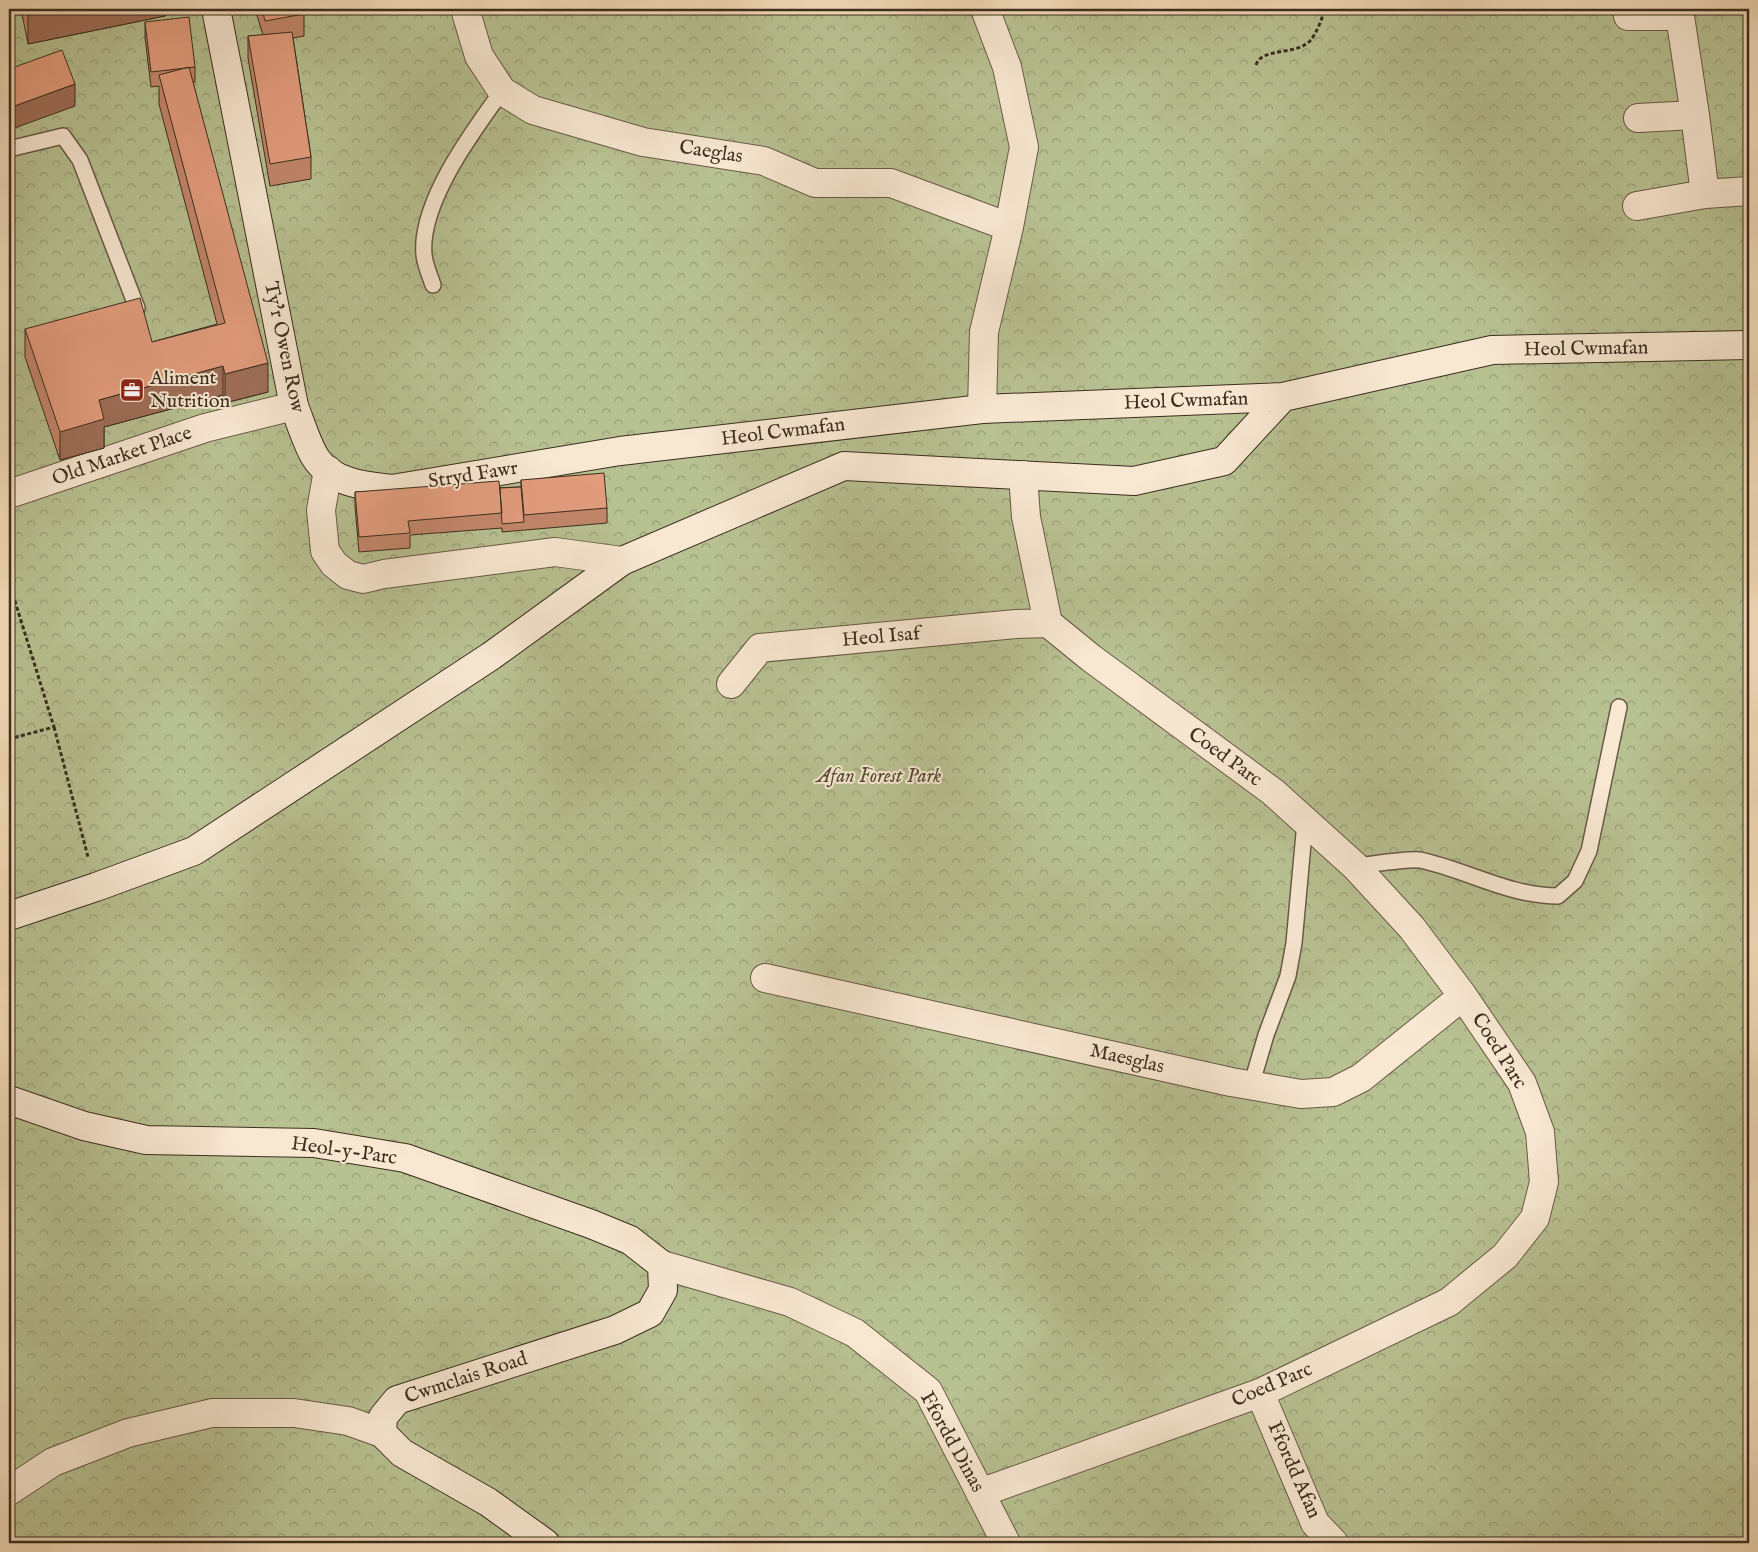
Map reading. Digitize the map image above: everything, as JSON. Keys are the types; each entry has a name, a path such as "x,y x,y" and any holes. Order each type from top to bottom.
{"street":[{"name":"Ty'r Owen Row","path":"216,9 294,406 315,458 328,470"},
{"name":"Caeglas","path":"465,9 479,56 502,91 533,110 643,142 764,161 815,183 890,183 1009,227"},
{"path":"982,410 984,332 1009,227 1024,147 1007,67 985,9"},
{"path":"1628,16 1680,16 1695,116 1704,194"},
{"path":"1638,118 1695,116"},
{"path":"1637,206 1704,194 1749,191"},
{"name":"Heol Cwmafan","path":"620,451 982,410 1282,397 1492,350 1749,345"},
{"path":"9,916 194,851 491,656 622,561 844,466 1134,481 1224,461 1282,397"},
{"name":"Old Market Place","path":"9,494 204,428 294,406"},
{"name":"Stryd Fawr","path":"328,470 344,480 361,486 392,488 620,451"},
{"path":"328,470 321,510 325,551 334,564 348,575 363,579 384,574 555,552 622,561"},
{"path":"1023,476 1026,517 1048,623"},
{"name":"Heol Isaf","path":"731,684 760,648 1016,624 1048,623"},
{"name":"Coed Parc","path":"980,1493 1260,1393 1449,1302 1505,1256 1535,1218 1544,1182 1540,1132 1522,1083 1463,996 1412,928 1355,866 1273,792 1091,658 1048,623"},
{"name":"Maesglas","path":"764,978 1251,1086 1301,1094 1333,1092 1361,1078 1463,996"},
{"name":"Heol-y-Parc","path":"9,1100 84,1126 146,1140 314,1143 404,1158 591,1224 630,1240 662,1265"},
{"name":"Cwmclais Road","path":"382,1433 383,1417 397,1400 615,1330 650,1313 663,1290 662,1265"},
{"name":"Ffordd Dinas","path":"662,1265 790,1302 856,1334 928,1391 1006,1543"},
{"name":"Ffordd Afan","path":"1260,1393 1315,1523 1334,1543"},
{"path":"9,1491 53,1462 128,1433 212,1413 294,1413 348,1421 382,1433 402,1453 488,1502 545,1543"}],"lane":[{"path":"433,285 424,255 427,222 442,187 466,141 502,91"},
{"path":"9,149 64,136 80,160 138,308"},
{"path":"1355,866 1418,860 1513,890 1544,896 1558,896 1575,880 1589,851 1619,706"},
{"path":"1251,1086 1266,1036 1288,976 1294,943 1304,833 1309,825"}],"path":[{"path":"1256,66 1258,59 1265,54 1293,50 1310,40 1325,9"},
{"path":"9,582 54,727 96,887"},
{"path":"9,738 54,727"}],"green space":[{"name":"Afan Forest Park","path":"9,9 1749,9 1749,1543 9,1543"}],"building":[{"path":"27,9 61,9 28,15"},
{"path":"262,9 303,9 304,14 265,21"},
{"path":"189,17 195,67 151,72 145,22"},
{"path":"292,32 311,157 270,164 248,36"},
{"path":"62,50 75,84 9,108 9,69"},
{"path":"189,67 268,363 225,374 223,366 99,400 104,419 60,432 25,329 140,298 152,342 225,323 159,75"},
{"path":"604,473 607,508 524,515 521,480"},
{"path":"499,481 502,513 408,521 410,533 359,537 355,492"},
{"path":"521,487 524,522 502,524 500,488"}],"place":[{"name":"Aliment Nutrition","path":"132,390"}]}
